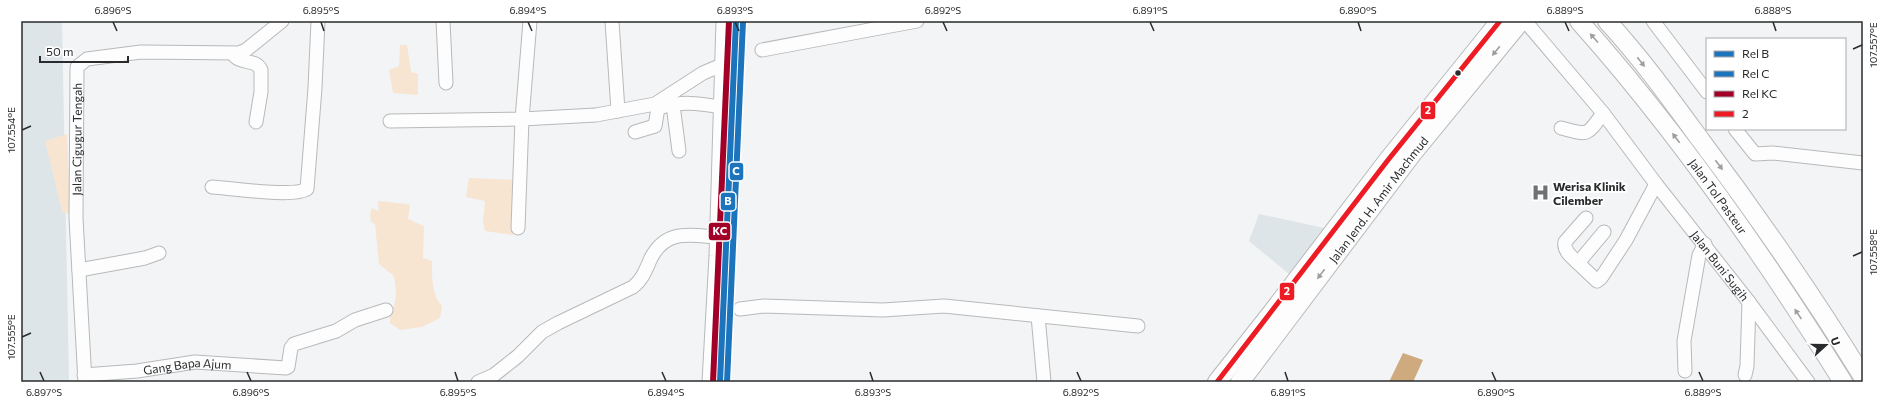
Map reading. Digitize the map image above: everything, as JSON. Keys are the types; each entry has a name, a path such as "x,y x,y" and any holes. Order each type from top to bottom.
{"highway":[{"name":"Jalan Jend. H. Amir Machmud","path":"1217,382 1388,160 1500,21"},
{"name":"Jalan Jend. H. Amir Machmud","path":"1240,382 1412,154 1521,21"},
{"name":"Jalan Tol Pasteur","path":"1578,21 1657,112 1688,154 1756,251 1843,382"},
{"name":"Jalan Tol Pasteur","path":"1607,21 1664,91 1731,181 1791,266 1863,377"}],"street":[{"path":"263,35 267,21"},
{"name":"Jalan Cigugur Tengah","path":"84,378 76,218 77,67 87,59 141,52 233,54 246,50 282,21"},
{"path":"212,187 282,194 304,191 307,189 315,88 318,21"},
{"path":"443,21 446,82"},
{"path":"518,228 522,120 530,21"},
{"path":"612,21 618,111"},
{"path":"709,382 724,21"},
{"path":"762,50 873,25 917,21"},
{"name":"Jalan Buni Sugih","path":"1525,21 1603,113 1656,184 1705,244 1808,382"},
{"path":"1653,21 1706,91"},
{"path":"233,54 237,59 256,64 261,70 261,92 256,122"},
{"path":"390,121 522,120 596,116 655,104 703,73 722,66"},
{"path":"635,132 655,126 658,108 694,102 721,107"},
{"path":"673,105 680,151"},
{"path":"1561,128 1585,134 1590,131 1603,113"},
{"path":"1736,130 1755,154 1773,153 1863,163"},
{"path":"1586,218 1564,246 1565,250 1597,281 1601,278 1626,240 1656,184"},
{"path":"1578,263 1604,232"},
{"path":"478,382 494,374 518,356 547,329 634,287 642,279 656,249 665,241 680,234 716,237"},
{"path":"1685,371 1684,341 1699,255 1705,244"},
{"path":"79,270 145,258 159,253"},
{"path":"1745,375 1747,366 1749,302"},
{"path":"740,309 764,306 883,310 944,306 1138,326"},
{"name":"Gang Bapa Ajum","path":"84,378 195,362 286,368 288,367 291,348 294,344 336,331 355,320 386,310"},
{"path":"1038,316 1044,382"}],"shaded area":[{"path":"21,21 62,21 69,382 21,382"},
{"path":"400,45 407,45 411,72 418,74 418,95 393,93 389,70 399,66"},
{"path":"67,134 70,214 62,212 45,141"},
{"path":"469,178 515,180 518,224 514,235 485,231 483,221 485,201 466,197"},
{"path":"378,201 410,205 408,219 424,226 423,258 432,261 434,291 438,302 442,306 440,318 422,327 400,330 390,323 391,313 396,299 394,276 379,264 375,224 371,222 370,215 372,208 379,211"},
{"path":"1259,214 1324,228 1328,234 1318,247 1289,274 1249,241"},
{"path":"1403,353 1423,360 1413,382 1389,382"}],"rail line":[{"name":"KC","path":"713,382 729,21"},
{"name":"B","path":"720,382 736,21"},
{"name":"C","path":"727,382 743,21"}],"transit line":[{"name":"2","path":"1217,382 1388,160 1500,21"}],"place":[{"name":"Werisa Klinik Cilember","path":"1540,193"}]}
